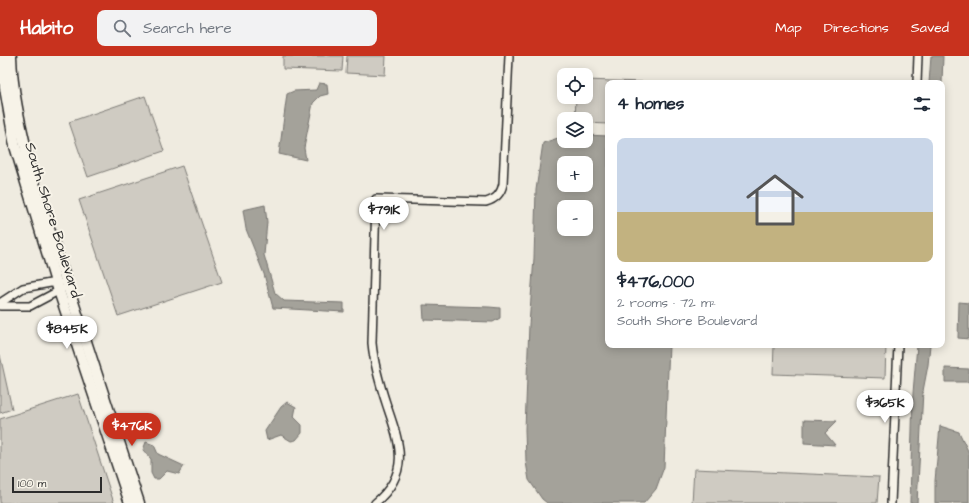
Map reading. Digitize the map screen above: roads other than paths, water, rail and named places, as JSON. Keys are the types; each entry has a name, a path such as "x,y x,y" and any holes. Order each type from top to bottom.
{"street":[{"name":"South Shore Boulevard","path":"3,56 6,96 14,146 130,503"},
{"name":"South Shore Boulevard","path":"11,56 11,71 22,132 60,287 139,503"},
{"path":"375,503 382,497 390,486 398,469 400,455 397,437 372,353 376,199 486,202 495,199 498,196 501,192 503,184 509,56"},
{"path":"917,80 918,56"},
{"path":"0,304 23,288 60,287"},
{"path":"0,304 30,306 60,287"},
{"path":"891,503 898,348"}]}
